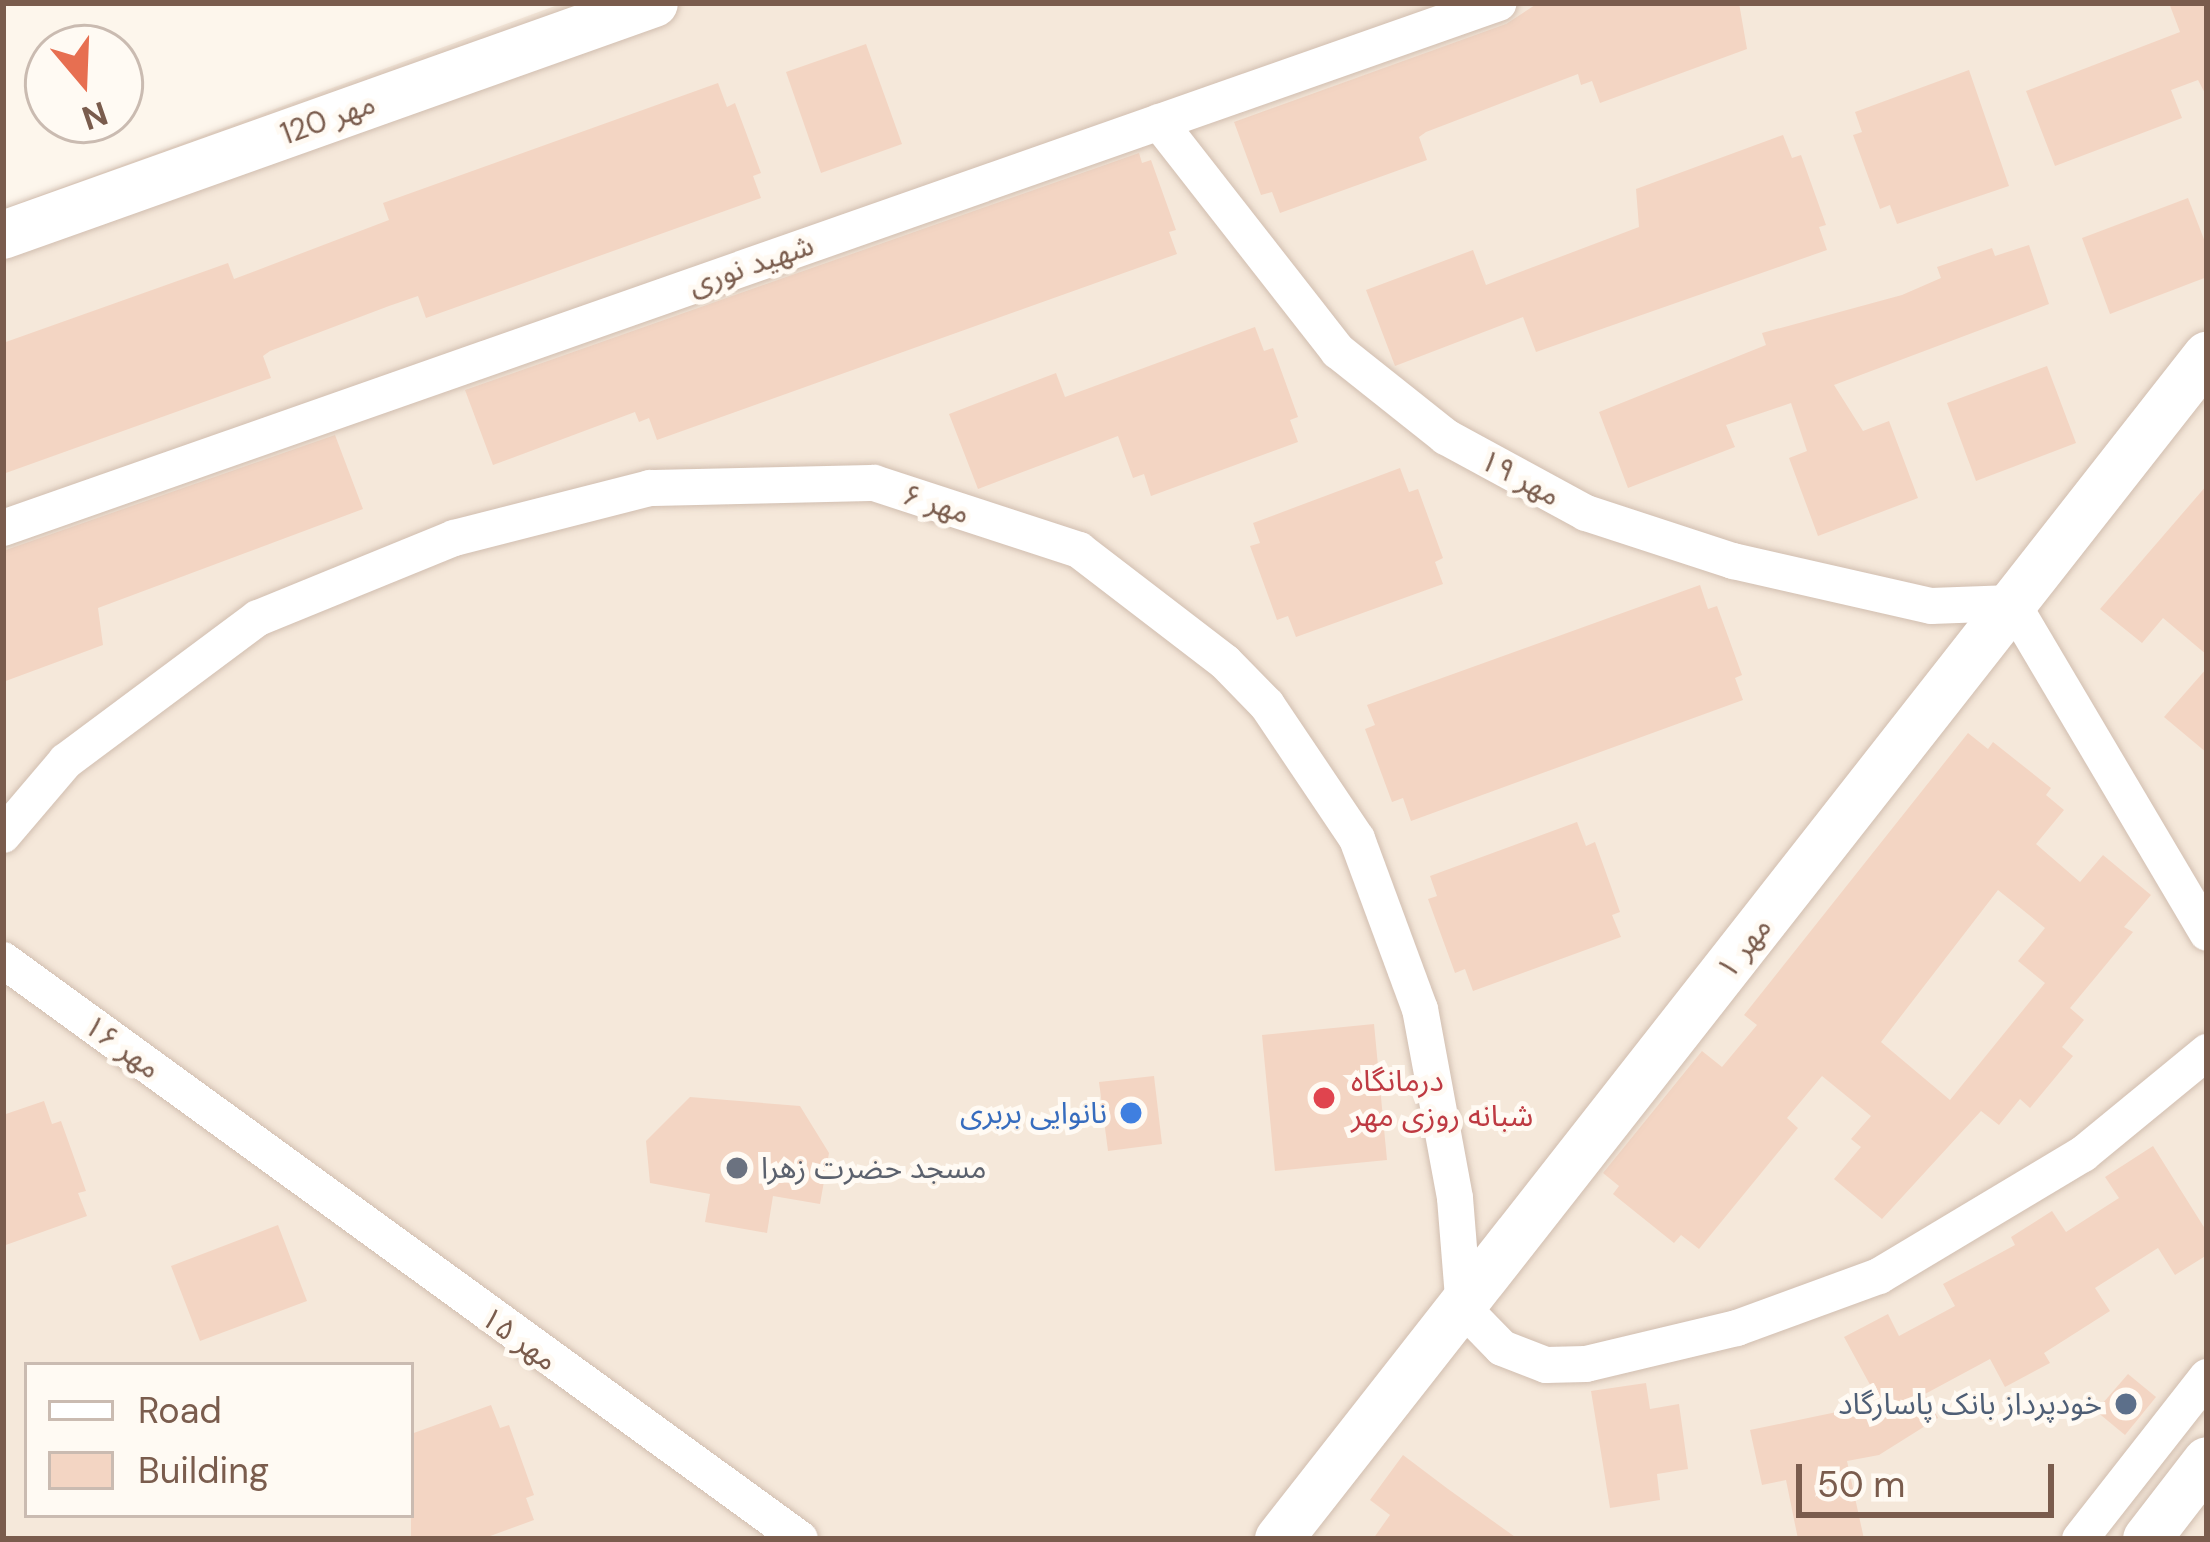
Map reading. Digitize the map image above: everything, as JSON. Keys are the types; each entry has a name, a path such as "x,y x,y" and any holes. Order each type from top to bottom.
{"street":[{"name":"مهر 120","path":"3,235 653,3"},
{"name":"شهید نوری","path":"3,528 1499,3"},
{"name":"مهر ۱۹","path":"1159,122 1338,351 1446,437 1586,513 1733,561 1931,606 2012,603"},
{"name":"مهر ۱","path":"1280,1539 2207,356"},
{"name":"مهر ۶","path":"3,835 66,761 258,618 454,538 650,488 874,483 896,490 1079,550 1225,662 1267,705 1357,839 1420,1009 1455,1198 1464,1309"},
{"path":"2012,603 2207,932"},
{"name":"مهر ۱۶","path":"3,960 241,1135"},
{"path":"1464,1309 1502,1348 1546,1365 1586,1364 1737,1328 1879,1276 2083,1154 2207,1052"},
{"name":"مهر ۱۵","path":"241,1135 800,1539"},
{"path":"2080,1539 2207,1377"},
{"path":"2147,1539 2207,1461"}],"shaded area":[{"path":"563,3 2207,3 2207,1539 3,1539 3,209"}],"building":[{"path":"1538,3 1739,3 1747,49 1600,103 1592,81 1581,85 1578,74 1426,132 1419,137 1427,160 1280,213 1272,192 1261,195 1234,122 1506,24"},
{"path":"2169,3 2207,3 2207,97 2198,80 2171,90 2182,118 2055,166 2026,91 2180,32"},
{"path":"866,44 902,144 821,173 786,72"},
{"path":"1969,70 2009,186 1897,224 1890,205 1880,209 1853,135 1862,132 1855,112"},
{"path":"718,83 727,107 735,103 761,173 753,176 761,198 426,318 418,296 389,306 270,351 263,356 271,378 3,474 3,343 228,263 234,279 389,220 383,203"},
{"path":"1783,135 1792,158 1801,155 1826,225 1819,227 1827,250 1536,352 1523,317 1395,366 1366,290 1473,250 1486,285 1639,227 1636,189"},
{"path":"1139,153 1142,163 1151,160 1176,230 1169,232 1177,254 657,440 649,418 639,422 635,412 493,465 465,390"},
{"path":"2188,198 2207,247 2207,277 2110,314 2082,238"},
{"path":"2029,245 2049,304 1834,385 1863,431 1889,421 1918,498 1818,536 1789,458 1807,451 1791,403 1726,425 1735,447 1628,488 1599,412 1766,345 1762,333 1902,295 1941,278 1937,267 1992,248 1995,256"},
{"path":"1255,327 1264,351 1273,348 1298,417 1290,420 1298,442 1151,496 1144,474 1133,478 1118,436 978,489 949,414 1056,373 1065,397"},
{"path":"2047,366 2076,443 1976,481 1947,403"},
{"path":"335,435 363,509 98,608 103,645 3,682 3,551"},
{"path":"1400,468 1409,492 1418,489 1443,558 1435,562 1443,584 1296,637 1288,616 1277,620 1250,546 1260,543 1253,523"},
{"path":"2207,485 2207,655 2163,618 2142,643 2100,609"},
{"path":"1700,585 1708,609 1717,606 1742,675 1735,678 1743,700 1411,821 1403,798 1392,802 1365,729 1375,725 1367,705"},
{"path":"2207,668 2207,753 2164,717"},
{"path":"1968,733 1988,749 1993,742 2051,788 2046,795 2064,810 2036,844 2080,882 2103,855 2151,895 2124,927 2133,932 2070,1008 2084,1020 2062,1047 2073,1056 2030,1108 2020,1099 1999,1125 1981,1111 1882,1219 1834,1179 1861,1147 1851,1139 1871,1116 1822,1076 1787,1118 1798,1128 1699,1249 1681,1235 1674,1243 1613,1194 1619,1186 1603,1173 1702,1051 1722,1067 1757,1025 1744,1015","holes":["1998,890 2045,928 2018,961 2045,983 1950,1100 1881,1042"]},
{"path":"1577,822 1586,846 1595,842 1620,912 1612,915 1621,937 1473,991 1465,969 1455,973 1428,899 1437,896 1430,876"},
{"name":"درمانگاه شبانه روزی مهر","path":"1374,1024 1387,1160 1275,1171 1262,1035"},
{"name":"نانوایی بربری","path":"1154,1076 1162,1144 1108,1151 1099,1082"},
{"name":"مسجد حضرت زهرا","path":"690,1097 800,1106 829,1153 820,1204 773,1196 767,1233 705,1222 710,1194 650,1183 646,1141"},
{"path":"44,1101 52,1124 61,1121 86,1191 78,1193 87,1216 3,1246 3,1115"},
{"path":"2153,1146 2207,1232 2207,1255 2175,1275 2158,1248 2095,1288 2110,1311 2044,1353 2050,1363 2005,1387 1990,1359 1925,1394 1938,1418 1879,1455 1847,1461 1864,1539 1798,1539 1786,1480 1762,1485 1750,1430 1880,1403 1844,1337 1888,1314 1899,1336 1955,1306 1943,1284 2015,1245 2011,1237 2052,1211 2066,1232 2119,1198 2105,1177"},
{"path":"278,1225 307,1301 200,1341 171,1266"},
{"name":"خودپرداز بانک پاسارگاد","path":"2128,1374 2156,1397 2125,1435 2096,1411"},
{"path":"1646,1383 1650,1409 1679,1404 1688,1469 1657,1474 1660,1500 1610,1508 1591,1391"},
{"path":"491,1405 500,1428 509,1425 534,1495 526,1498 534,1520 482,1539 411,1539 414,1433"},
{"path":"1403,1455 1518,1539 1373,1539 1390,1515 1370,1500"}],"place":[{"name":"درمانگاه شبانه روزی مهر","path":"1324,1098"},
{"name":"نانوایی بربری","path":"1131,1113"},
{"name":"مسجد حضرت زهرا","path":"737,1168"},
{"name":"خودپرداز بانک پاسارگاد","path":"2126,1404"}]}
